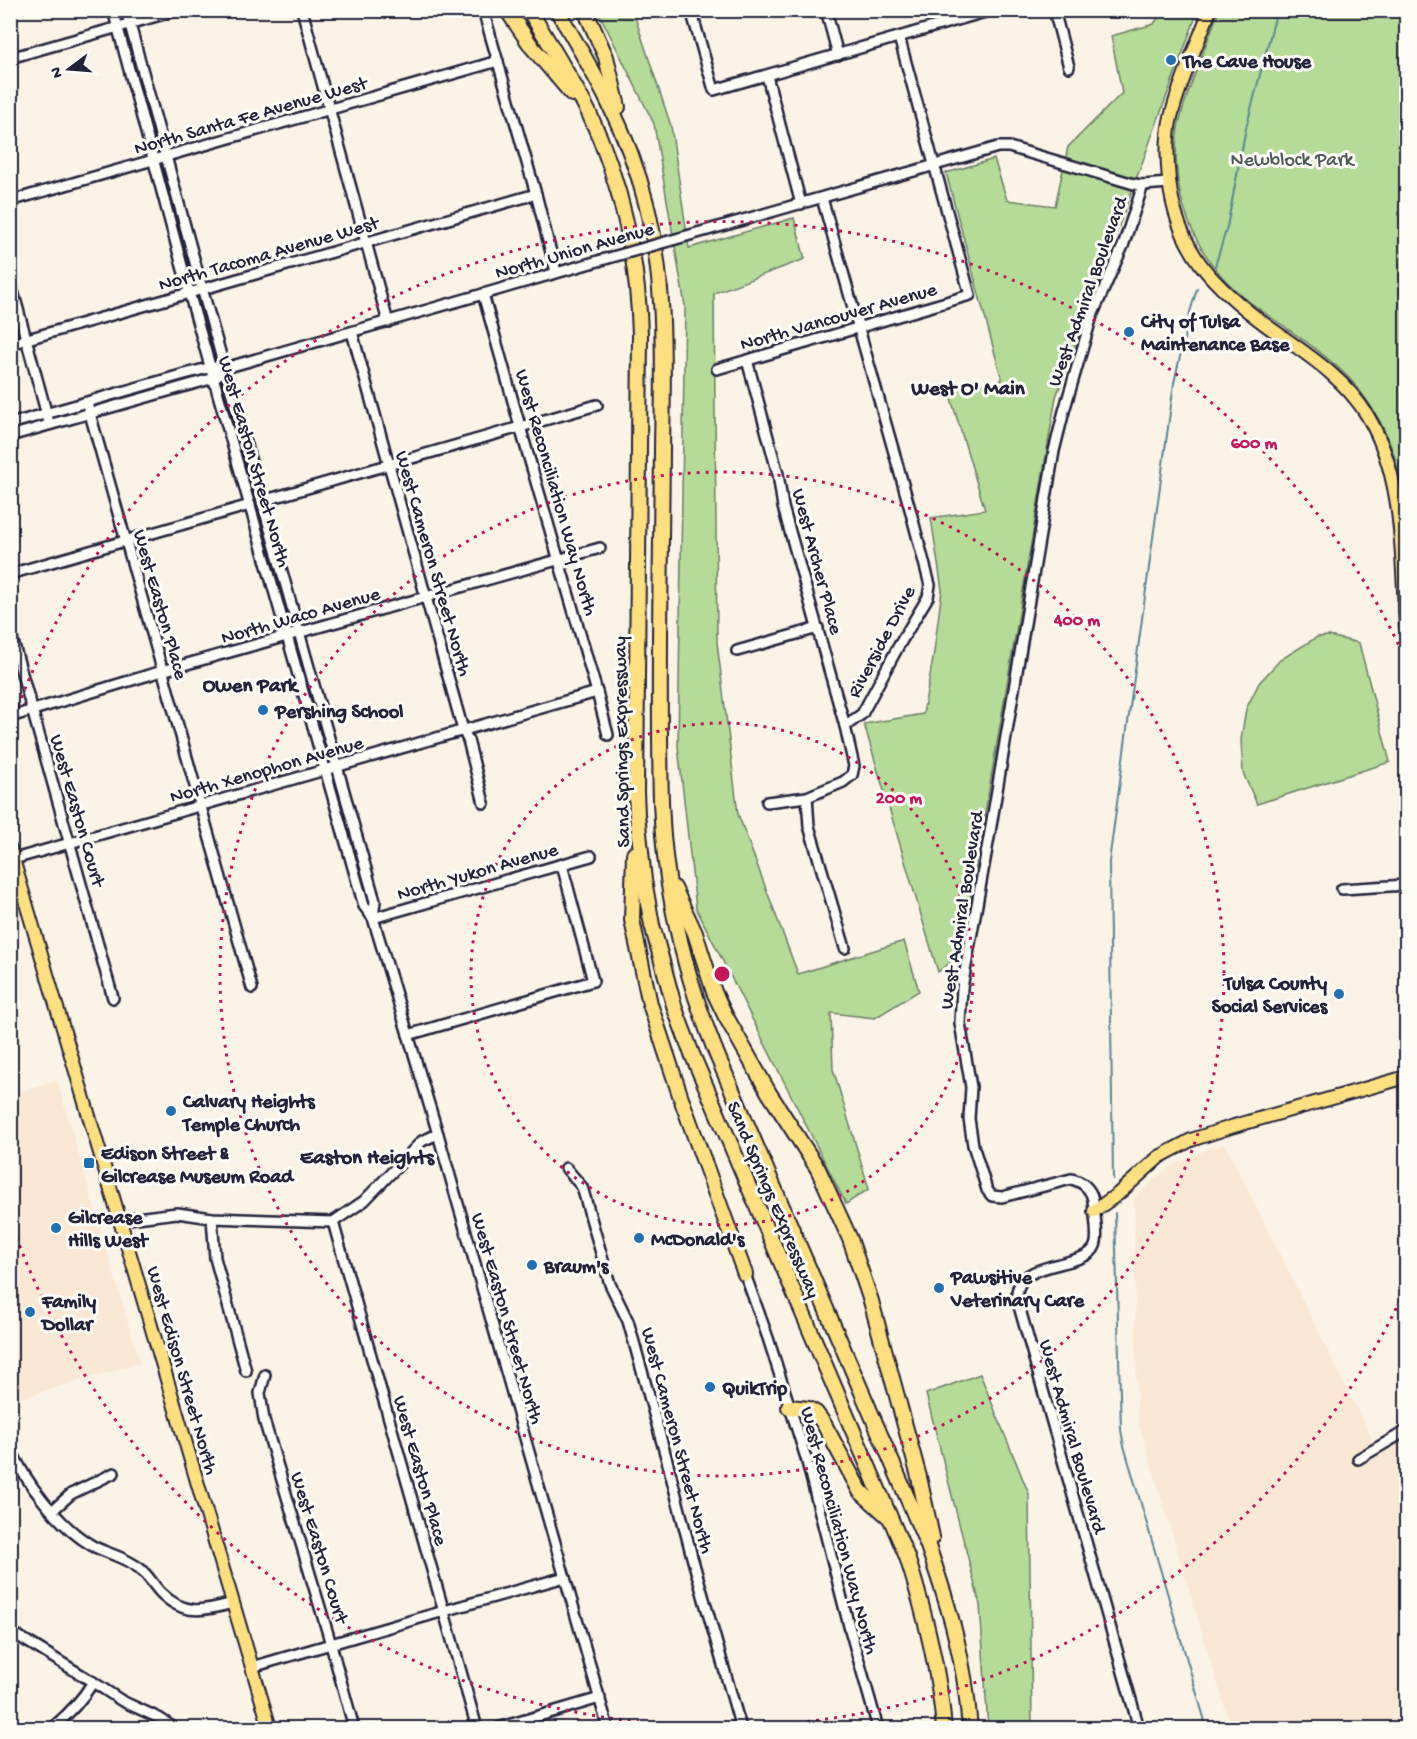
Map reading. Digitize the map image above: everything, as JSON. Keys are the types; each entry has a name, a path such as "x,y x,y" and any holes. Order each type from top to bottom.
{"highway":[{"path":"507,10 532,47 588,112"},
{"name":"Sand Springs Expressway","path":"529,10 588,112 606,156 622,204 635,273 639,311 636,792 644,880 652,926 664,975 692,1054 907,1557 934,1662 944,1728"},
{"name":"Sand Springs Expressway","path":"557,10 616,116 639,178 651,224 659,269 662,308 661,818 667,873 678,937 697,1001 717,1055 920,1524 941,1583 963,1673 970,1728"},
{"path":"585,10 606,57 628,147"},
{"path":"636,792 632,920 643,976 664,1049 742,1268"},
{"path":"667,873 695,933 724,1015 769,1093 813,1160 850,1239 871,1301 920,1477 941,1583"},
{"path":"789,1407 809,1409 816,1413 860,1491 892,1521"}],"main road":[{"path":"1210,10 1171,118 1168,152 1169,183 1181,230 1191,250 1212,279 1240,306 1318,362 1335,377 1359,402 1376,431 1384,450 1395,494 1407,627"},
{"name":"West Edison Street North","path":"12,854 270,1728"},
{"path":"1094,1211 1118,1194 1159,1157 1191,1140 1407,1077"}],"street":[{"name":"West Easton Street North","path":"113,10 246,494 364,906 373,918 438,1134 608,1728"},
{"name":"West Easton Street North","path":"126,10 375,901 373,918"},
{"path":"10,58 178,10"},
{"path":"302,10 388,322"},
{"path":"483,10 536,194 556,273"},
{"path":"691,10 714,90 899,37 964,14 992,10"},
{"path":"826,10 838,55"},
{"path":"1054,10 1069,67"},
{"path":"899,37 933,165"},
{"name":"North Santa Fe Avenue West","path":"10,201 498,61"},
{"path":"767,76 801,204"},
{"name":"North Union Avenue","path":"10,424 214,378 225,369 994,147 1009,147 1143,185"},
{"name":"North Vancouver Avenue","path":"717,369 970,295 933,165"},
{"path":"1143,185 1169,183"},
{"name":"West Admiral Boulevard","path":"1139,1728 1016,1291 1026,1276 1076,1259 1092,1251 1096,1238 1092,1198 1086,1187 1078,1180 1071,1179 1002,1197 992,1196 987,1190 972,1139 969,1119 971,1087 961,1037 959,1012 1054,451 1066,401 1092,316 1122,246 1143,185"},
{"name":"North Tacoma Avenue West","path":"10,344 536,194"},
{"name":"Riverside Drive","path":"822,198 930,585 927,597 862,714 845,726"},
{"path":"10,280 50,424"},
{"name":"West Reconciliation Way North","path":"483,294 608,735"},
{"name":"West Cameron Street North","path":"352,332 484,803"},
{"name":"West Archer Place","path":"747,360 779,480 783,507 853,759 852,775 846,781 807,797"},
{"name":"North Union Avenue","path":"10,436 50,424 88,407 212,367 225,369"},
{"path":"262,501 597,405"},
{"name":"West Easton Place","path":"88,407 252,988"},
{"path":"246,494 259,490"},
{"path":"10,574 250,505"},
{"path":"253,518 266,514"},
{"name":"North Waco Avenue","path":"10,717 162,671 600,548"},
{"path":"737,651 818,628"},
{"name":"West Easton Court","path":"10,631 113,998"},
{"name":"North Xenophon Avenue","path":"12,854 70,842 200,806 597,692"},
{"path":"767,802 807,797 809,826 845,948"},
{"name":"North Yukon Avenue","path":"373,918 591,856"},
{"path":"408,1035 593,981 562,865"},
{"path":"1342,889 1407,885"},
{"path":"120,1220 177,1212 212,1218 333,1222 364,1201 422,1141 438,1134"},
{"name":"West Cameron Street North","path":"566,1168 582,1187 610,1284 628,1321 741,1728"},
{"path":"212,1218 215,1258 246,1371"},
{"name":"West Easton Place","path":"333,1222 477,1728"},
{"name":"West Reconciliation Way North","path":"742,1268 768,1338 806,1458 878,1728"},
{"name":"West Easton Court","path":"265,1375 260,1393 264,1420 354,1728"},
{"path":"1358,1459 1407,1431"},
{"path":"10,1447 22,1470 65,1525 88,1543 142,1569 161,1592 179,1606 202,1611 232,1603"},
{"path":"53,1510 71,1494 114,1473"},
{"path":"252,1667 565,1577"},
{"path":"10,1631 122,1701 159,1718 174,1728"},
{"path":"52,1728 67,1716 93,1682"},
{"path":"498,1728 600,1698"}],"shaded area":[{"name":"Gilcrease Hills West","path":"57,1080 140,1363 11,1401 11,1094"},
{"path":"1225,1144 1374,1443 1406,1426 1406,1728 1231,1728 1137,1418 1134,1199 1156,1177 1179,1162"}],"green space":[{"path":"598,11 633,11 671,126 689,248 794,218 805,259 714,293 717,642 738,814 798,974 904,941 919,991 875,1018 831,1013 833,1069 869,1189 846,1204 696,908 678,746 685,306 654,124"},
{"path":"1162,11 1198,11 1056,397 961,954 938,972 864,724 923,714 942,590 931,518 985,510 949,392 1002,380 946,173 994,159 1007,200 1055,206 1068,147 1122,93 1111,36 1154,24"},
{"name":"Newblock Park","path":"1219,11 1406,11 1406,517 1396,460 1382,424 1361,392 1324,356 1247,300 1229,284 1201,247 1183,205 1176,159 1177,135 1193,79"},
{"path":"1329,636 1359,643 1390,762 1257,804 1243,773 1241,739 1246,709 1259,683 1280,660 1317,637"},
{"path":"980,1374 1029,1494 1032,1728 988,1728 980,1605 926,1394"}],"waterway":[{"path":"1215,266 1227,227 1246,128 1277,10"},
{"path":"1113,1179 1109,862 1174,383 1197,289"},
{"path":"1115,1213 1121,1430 1207,1728"}],"place":[{"name":"The Cave House","path":"1171,60"},
{"name":"City of Tulsa Maintenance Base","path":"1129,332"},
{"name":"Pershing School","path":"263,710"},
{"name":"Tulsa County Social Services","path":"1339,994"},
{"name":"Calvary Heights Temple Church","path":"171,1111"},
{"name":"Edison Street & Gilcrease Museum Road","path":"89,1163"},
{"name":"Gilcrease Hills West","path":"56,1228"},
{"name":"McDonald's","path":"639,1238"},
{"name":"Braum's","path":"532,1265"},
{"name":"Pawsitive Veterinary Care","path":"939,1288"},
{"name":"Family Dollar","path":"30,1312"},
{"name":"QuikTrip","path":"710,1387"}],"district":[{"name":"West O' Main","path":"968,387"},
{"name":"Owen Park","path":"250,684"},
{"name":"Easton Heights","path":"367,1156"}]}
